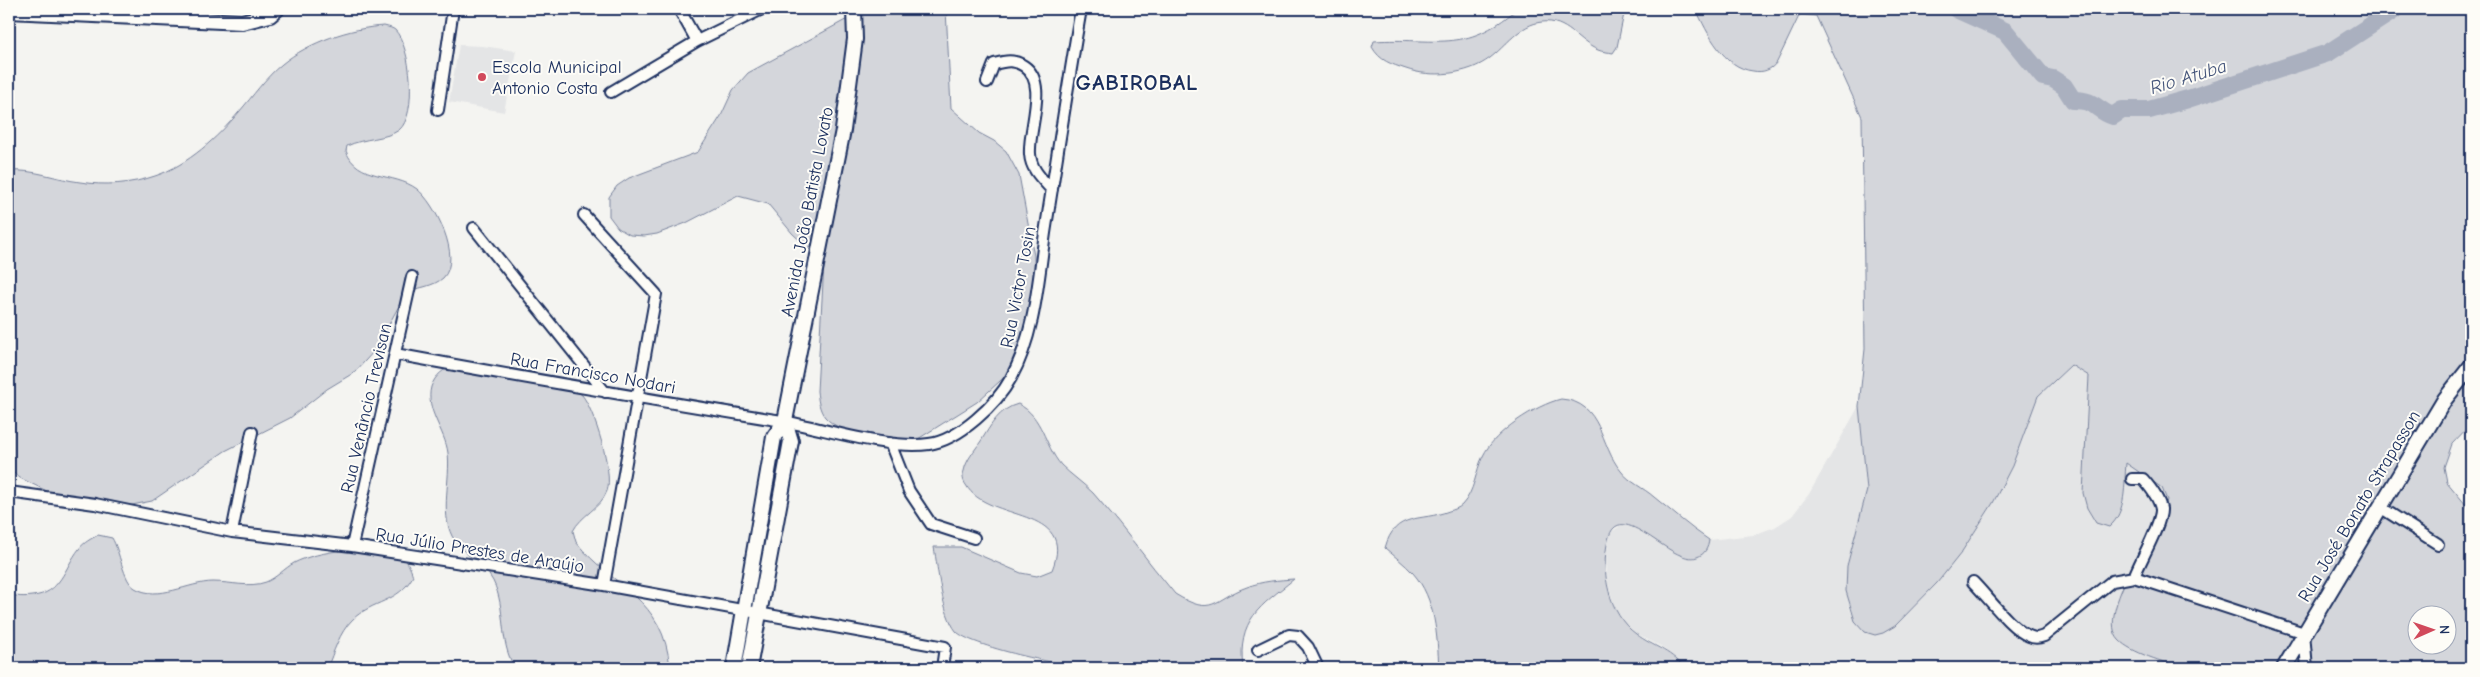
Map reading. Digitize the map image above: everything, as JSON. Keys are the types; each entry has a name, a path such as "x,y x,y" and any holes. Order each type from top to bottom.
{"street":[{"path":"438,110 453,9"},
{"path":"679,9 697,41"},
{"path":"612,92 697,41 762,9"},
{"name":"Avenida João Batista Lovato","path":"734,668 774,437 785,422 843,130 855,39 854,9"},
{"name":"Rua Victor Tosin","path":"785,422 912,446 932,444 954,436 976,421 1010,382 1024,352 1032,319 1081,9"},
{"path":"9,11 242,22 272,11"},
{"path":"986,82 994,64 1006,60 1022,64 1032,72 1037,83 1030,156 1036,174 1052,190"},
{"path":"584,215 656,294 604,585"},
{"path":"474,228 605,392"},
{"name":"Rua Venâncio Trevisan","path":"352,546 412,277"},
{"name":"Rua Francisco Nodari","path":"395,354 637,398 785,422"},
{"name":"Rua José Bonato Strapasson","path":"2284,668 2445,399 2471,366"},
{"name":"Avenida João Batista Lovato","path":"749,668 791,441 785,422"},
{"path":"232,532 252,432"},
{"path":"890,442 909,491 932,524 974,538"},
{"path":"2132,479 2143,479 2151,488 2161,508 2160,520 2134,577"},
{"name":"Rua Júlio Prestes de Araújo","path":"9,492 95,504 232,532 352,546 604,585 945,648 942,668"},
{"path":"2380,507 2438,544"},
{"path":"1973,582 2013,623 2028,636 2036,638 2044,636 2112,581 2134,577 2304,633 2307,668"},
{"path":"1258,650 1289,635 1298,636 1308,648 1318,668"}],"shaded area":[{"path":"851,9 946,9 951,108 979,133 994,141 1006,151 1019,175 1034,256 1035,293 1029,328 1011,371 977,402 910,444 853,433 842,429 825,417 821,411 817,391 824,263 792,233 768,204 738,196 686,223 657,234 644,236 630,235 618,228 609,216 609,197 617,186 629,178 698,152 721,116 733,90 748,73 851,17"},
{"path":"1517,9 1625,9 1617,47 1613,53 1598,50 1565,27 1551,22 1534,24 1520,31 1481,64 1449,73 1416,72 1391,64 1382,59 1372,47 1374,41 1449,41 1465,38 1481,33"},
{"path":"1696,9 2471,9 2471,424 2452,444 2444,467 2447,482 2471,511 2471,668 2182,668 2149,657 2124,645 2119,640 2114,627 2115,611 2121,591 2167,500 2162,488 2126,463 2124,497 2119,514 2109,527 2096,523 2087,508 2083,493 2089,376 2071,365 2038,396 2012,466 1993,503 1961,553 1937,583 1895,626 1875,635 1865,632 1855,621 1846,591 1847,566 1867,490 1859,406 1865,349 1862,117 1816,16 1800,14 1775,65 1760,72 1743,68 1733,63 1711,38"},
{"path":"384,26 395,30 401,38 405,50 410,80 409,110 405,122 399,130 388,135 353,143 347,146 346,151 351,161 358,167 367,172 408,184 424,196 438,218 448,245 450,258 448,269 443,278 431,285 407,291 375,350 355,372 327,389 290,418 225,451 152,501 117,508 55,495 20,478 9,469 9,171 27,171 71,181 99,184 127,182 155,176 179,165 202,149 231,121 270,75 293,56 317,43 344,33"},
{"name":"Escola Municipal Antonio Costa","path":"459,45 483,46 516,51 504,112 449,102"},
{"path":"455,364 572,389 582,395 587,402 602,442 608,471 608,483 604,497 573,531 576,542 606,572 648,609 658,625 666,644 670,668 515,668 506,647 500,603 493,581 484,568 456,542 452,536 447,517 448,453 433,412 430,395 431,387 437,376"},
{"path":"2071,365 2089,376 2083,493 2123,502 2126,462 2162,488 2167,500 2164,510 2142,545 2140,652 2182,668 1685,668 1662,647 1636,634 1622,622 1615,609 1608,585 1606,560 1611,532 1620,526 1629,525 1645,532 1682,557 1692,559 1708,547 1709,540 1753,535 1775,527 1792,516 1809,494 1859,406 1867,490 1847,565 1849,606 1855,621 1865,632 1895,626 1937,583 1961,553 1993,503 2012,466 2038,396"},
{"path":"1561,399 1575,402 1593,416 1614,461 1624,475 1709,540 1707,548 1702,554 1697,557 1686,557 1634,528 1623,525 1614,528 1608,540 1605,565 1606,578 1613,604 1619,616 1636,634 1667,652 1685,668 1439,668 1431,606 1421,583 1403,563 1385,548 1389,536 1402,523 1439,514 1461,506 1470,494 1483,456 1496,438 1528,413"},
{"path":"1018,404 1026,409 1038,423 1061,465 1093,493 1175,594 1198,605 1206,605 1213,604 1253,585 1294,579 1261,607 1248,626 1242,651 1243,668 1128,670 1078,667 998,649 964,637 956,631 947,614 944,603 934,547 961,547 1021,573 1037,576 1052,570 1057,549 1052,535 1042,525 1027,517 992,505 977,497 966,485 963,478 969,459 992,424 1011,406"},
{"path":"98,535 112,538 127,579 135,588 144,592 163,592 213,582 247,585 260,584 304,559 331,552 362,549 376,549 399,554 406,561 413,576 407,585 393,597 368,608 347,625 327,668 9,668 9,594 29,596 42,594 49,590 61,579 81,547"}],"waterway":[{"name":"Rio Atuba","path":"1956,9 2005,31 2043,77 2053,79 2064,86 2073,100 2091,103 2113,116 2122,110 2149,110 2188,99 2328,53 2396,9"}],"place":[{"name":"Escola Municipal Antonio Costa","path":"482,77"}],"district":[{"name":"GABIROBAL","path":"1137,82"}]}
